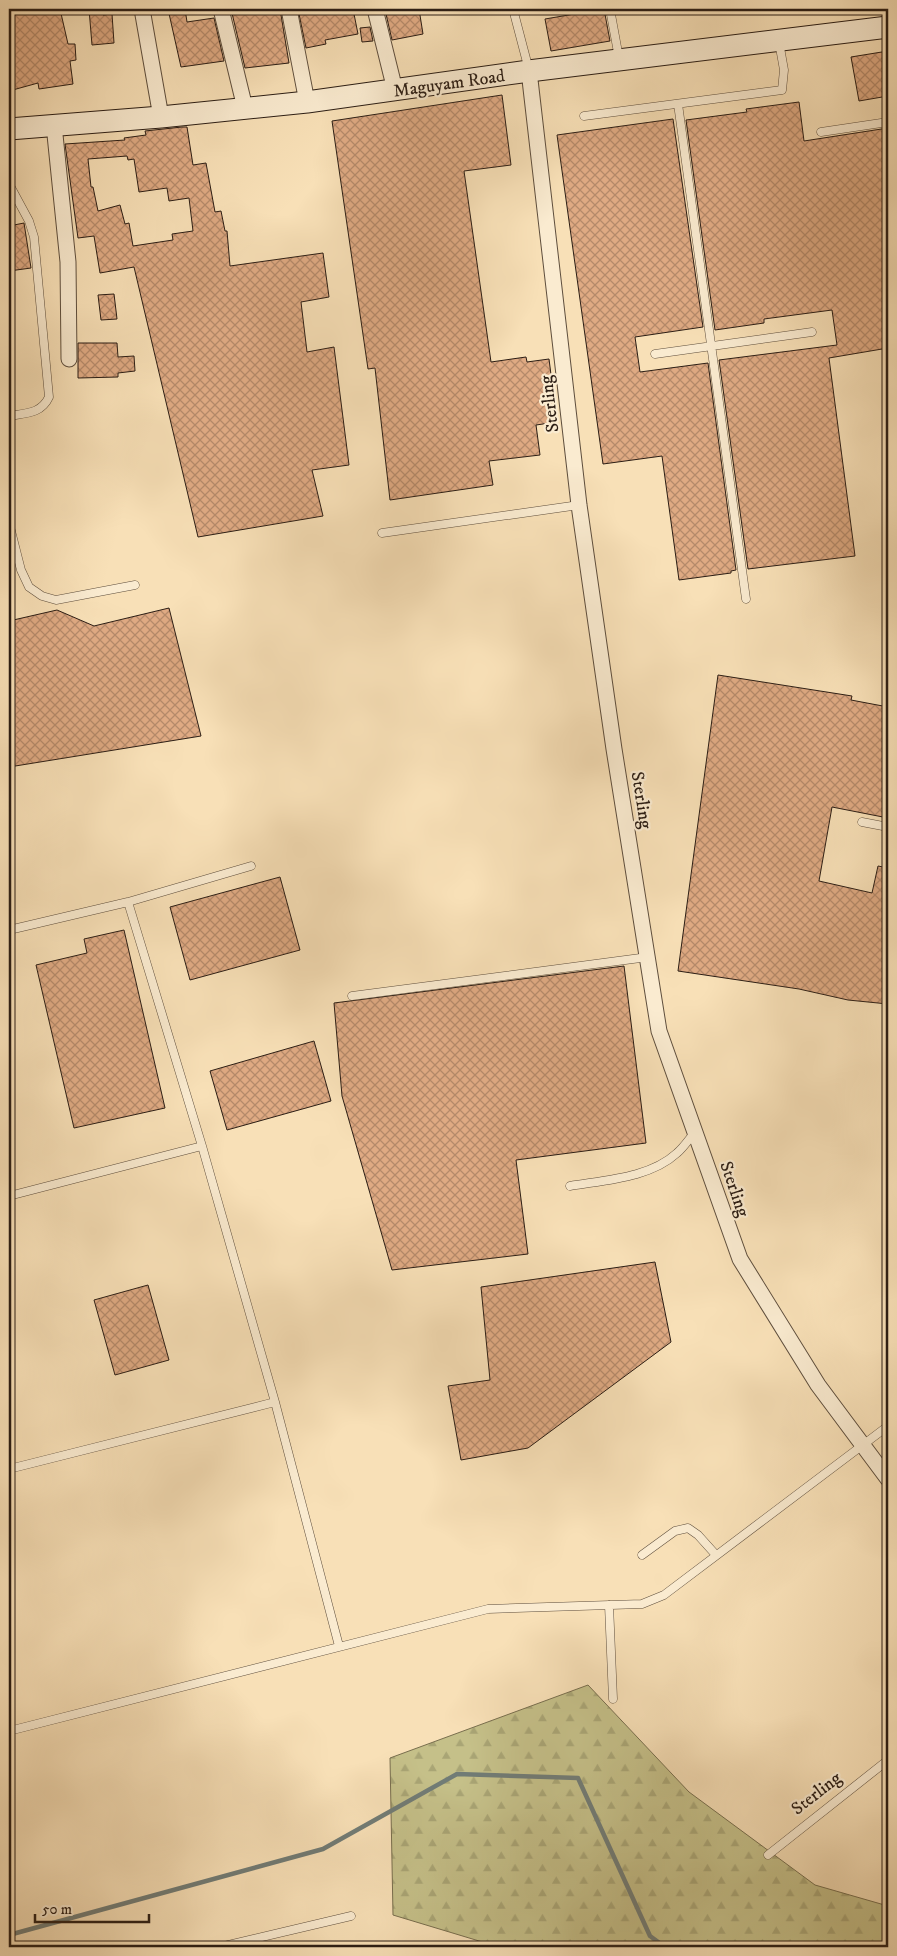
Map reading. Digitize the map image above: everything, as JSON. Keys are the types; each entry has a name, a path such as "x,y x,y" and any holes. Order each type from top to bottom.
{"main road":[{"name":"Maguyam Road","path":"9,129 162,117 307,102 529,71 888,27"}],"street":[{"path":"142,9 162,117"},
{"path":"221,9 245,108"},
{"path":"289,9 307,102"},
{"path":"375,9 395,90"},
{"name":"Sterling","path":"529,71 579,505 614,749 659,1031 740,1260 818,1385 888,1479"},
{"path":"54,125 68,262 69,359"}],"lane":[{"path":"513,9 529,71"},
{"path":"610,9 619,60"},
{"path":"584,116 782,90 784,70 779,40"},
{"path":"678,104 746,599"},
{"path":"822,132 888,122"},
{"path":"9,184 29,221 34,237 49,397 46,405 38,411 9,416"},
{"path":"655,354 812,332"},
{"path":"382,533 579,505"},
{"path":"9,523 21,570 29,587 42,596 56,600 134,584"},
{"path":"862,822 888,827"},
{"path":"9,930 128,902 251,866"},
{"path":"128,902 202,1146 275,1402 339,1646"},
{"path":"352,996 648,957"},
{"path":"570,1186 621,1178 647,1170 677,1153 695,1132"},
{"path":"9,1196 202,1146"},
{"path":"9,1469 275,1402"},
{"path":"9,1732 488,1609 642,1604 654,1600 664,1595 888,1426"},
{"path":"642,1555 675,1531 688,1528 698,1535 716,1555"},
{"path":"609,1605 613,1699"},
{"name":"Sterling","path":"768,1855 888,1760"},
{"path":"220,1947 351,1916"}],"green space":[{"path":"588,1685 689,1792 815,1885 888,1906 888,1947 499,1947 393,1915 390,1758"}],"building":[{"path":"9,9 60,9 68,44 75,44 76,60 70,61 73,84 39,89 38,83 9,91"},
{"path":"89,9 102,9 103,15 112,14 114,43 92,45"},
{"path":"168,9 185,9 187,22 214,18 224,61 181,67"},
{"path":"231,9 280,9 289,63 245,68"},
{"path":"298,9 353,9 358,34 325,40 326,44 306,48"},
{"path":"401,9 419,9 423,34 392,40 386,14 401,12"},
{"path":"604,9 610,41 551,51 545,19"},
{"path":"370,27 373,41 362,42 360,28"},
{"path":"888,51 888,96 859,101 851,57"},
{"path":"502,95 511,165 464,171 491,362 526,357 527,362 549,359 557,422 536,425 540,455 489,461 493,485 390,500 375,368 368,369 332,121"},
{"path":"799,102 804,141 888,128 888,348 829,358 855,556 748,569 719,360 837,345 832,310 764,319 764,323 715,330 686,120 747,112 746,109"},
{"path":"673,119 703,327 635,337 640,372 708,363 736,570 731,571 731,573 679,580 662,456 603,464 557,135"},
{"path":"187,127 193,165 206,163 215,212 221,211 225,231 227,231 230,266 323,253 329,297 301,302 307,352 334,347 349,465 312,470 323,516 198,537 134,267 100,273 94,236 78,238 65,144 125,140 124,138 146,135 145,131","holes":["127,156 128,160 134,159 139,192 167,188 169,201 189,198 193,231 172,234 173,240 133,246 129,223 125,224 120,205 98,211 93,187 91,187 88,159"]},
{"path":"24,223 31,268 9,271 9,226"},
{"path":"114,294 117,319 101,320 98,295"},
{"path":"78,343 117,343 118,357 134,356 135,371 118,373 118,377 78,378"},
{"path":"169,608 201,736 9,767 9,621 57,610 94,626"},
{"path":"718,675 852,696 851,700 888,707 888,818 832,807 819,881 872,893 878,866 888,868 888,1004 848,1000 799,989 678,971"},
{"path":"280,877 300,950 190,980 170,907"},
{"path":"124,930 165,1108 74,1128 36,965 87,953 84,939"},
{"path":"624,966 646,1143 516,1160 528,1254 392,1270 342,1096 334,1003"},
{"path":"314,1041 331,1101 227,1130 210,1071"},
{"path":"655,1262 671,1342 528,1448 461,1460 448,1386 490,1380 481,1287"},
{"path":"148,1285 169,1360 115,1375 94,1300"}],"waterway":[{"path":"9,1935 323,1849 457,1774 578,1778 650,1936 665,1947"}]}
